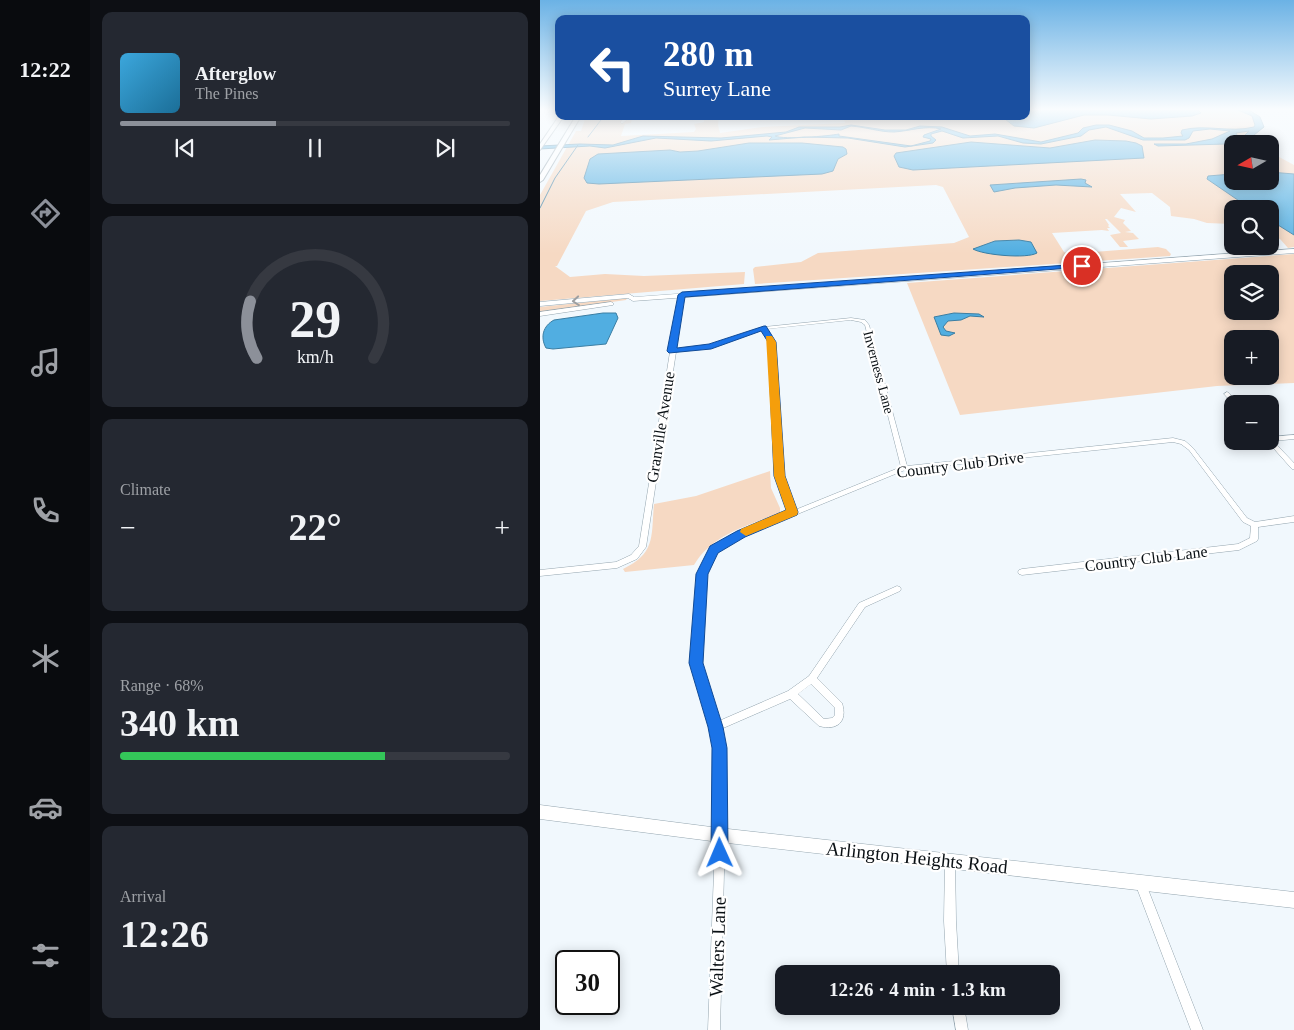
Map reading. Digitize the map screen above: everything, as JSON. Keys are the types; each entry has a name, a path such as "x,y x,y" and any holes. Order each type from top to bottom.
{"highway":[{"path":"540,180 553,158"}],"main road":[{"path":"540,304 629,296 633,298 682,295 1294,250"},
{"path":"540,314 629,302 633,298"},
{"name":"Arlington Heights Road","path":"540,812 719,835 1294,900"}],"street":[{"name":"Granville Avenue","path":"540,572 617,565 634,557 642,547 682,295"},
{"name":"Inverness Lane","path":"672,351 711,346 764,328 851,319 863,321 867,325 904,468"},
{"path":"764,328 772,342 780,476 792,512"},
{"path":"1279,439 1294,437"},
{"name":"Country Club Drive","path":"719,835 720,748 716,727 696,663 702,574 714,550 741,534 904,468 1173,440 1183,442 1191,449 1245,520 1254,525"},
{"path":"1279,450 1294,467"},
{"path":"1254,525 1294,519"},
{"name":"Country Club Lane","path":"1022,572 1238,547 1254,539 1254,525"},
{"path":"716,727 790,694 812,679 862,605 897,589"},
{"path":"790,694 822,723 834,722 840,717 839,706 812,679"},
{"name":"Walters Lane","path":"714,1030 719,835"},
{"path":"950,860 952,965"},
{"path":"1140,883 1197,1030"},
{"path":"960,1015 962,1030"}],"shaded area":[{"path":"561,158 1224,158 1224,190 1279,190 1279,158 1294,165 1294,247 1288,248 1279,239 1279,200 1224,200 1224,224 1207,223 1171,216 1170,207 1152,193 1120,194 1136,212 1121,208 1114,217 1125,220 1123,223 1131,231 1125,232 1133,233 1139,239 1123,241 1128,247 1120,247 1110,235 1121,233 1105,219 1110,228 1107,228 1109,231 1052,233 1064,252 1068,254 1158,247 1166,249 1171,254 1170,256 755,284 753,269 755,267 801,262 818,253 954,243 969,237 943,187 936,185 613,202 586,211 557,266 555,266 570,277 605,274 644,276 745,272 744,284 540,301 540,195"},
{"path":"1294,254 1294,383 1279,384 1279,330 1224,330 1224,385 1243,385 1217,386 960,415 907,283"},
{"path":"627,298 626,300 540,312 540,307"},
{"path":"770,471 771,488 780,508 780,513 721,538 702,554 694,565 625,572 623,569 641,557 650,543 654,504 696,496"}],"water":[{"path":"840,158 833,171 822,174 599,184 587,183 584,178 590,159"},
{"path":"895,158 1143,158 913,170 899,167"},
{"path":"1279,173 1294,174 1294,235 1279,226 1279,200 1238,200 1207,179 1208,176 1224,175 1224,190 1279,190"},
{"path":"1086,180 1085,183 1092,187 1056,185 1015,188 994,192 990,185"},
{"path":"1019,240 1031,242 1037,253 1024,256 1005,256 973,249 995,241"},
{"path":"603,313 616,313 618,318 606,344 546,348 543,336 550,322"},
{"path":"954,313 979,314 984,317 970,316 961,320 948,321 943,327 946,331 955,333 949,336 941,335 934,317"}],"waterway":[{"path":"540,208 555,178 569,158"}],"slow traffic":[{"path":"746,532 792,512 780,480 772,342 769,338"}],"route":[{"path":"720,853 718,799 720,748 716,727 696,663 702,574 714,550 741,534 792,512 780,480 772,342 764,328 718,345 672,351 682,295 1082,266"}]}
